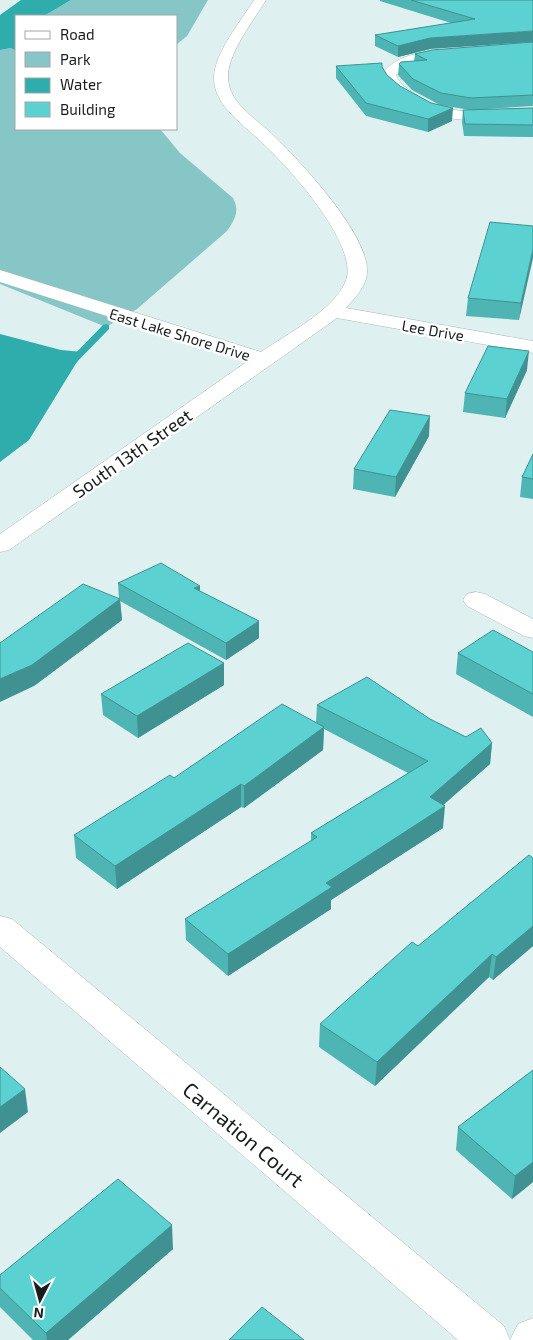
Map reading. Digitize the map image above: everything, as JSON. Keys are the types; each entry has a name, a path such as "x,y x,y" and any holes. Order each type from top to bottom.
{"street":[{"name":"East Lake Shore Drive","path":"0,276 262,359 333,312 355,282 358,269 352,248 336,220 301,175 270,141 226,99 221,79 228,53 260,0"},
{"path":"464,51 407,60 397,65 389,74 390,79 399,90 422,106 442,113 498,115 533,113"},
{"name":"Lee Drive","path":"333,312 533,347"},
{"name":"South 13th Street","path":"0,545 148,443 262,359"},
{"path":"476,600 533,630"},
{"name":"Carnation Court","path":"0,928 489,1340"}],"green space":[{"path":"71,0 208,0 187,36 178,43 178,15 46,15"},
{"path":"11,48 15,50 15,130 161,130 180,153 233,198 235,203 236,215 227,231 137,309 106,327 0,284 0,50"}],"water":[{"path":"21,0 71,0 46,15 15,15 15,50 11,48 0,50 0,15"},
{"path":"0,334 61,350 83,352 29,440 0,462"}],"building":[{"path":"411,0 533,0 533,31 430,38 398,46 375,35 475,19"},
{"path":"533,42 533,95 471,98 441,93 413,79 399,64 401,62 427,60 415,54 432,50"},
{"path":"382,63 382,67 387,75 400,86 431,103 453,108 428,119 366,103 336,66"},
{"path":"533,108 533,125 465,124 463,110"},
{"path":"490,222 533,226 533,249 521,303 468,298"},
{"path":"488,346 529,351 507,399 465,393"},
{"path":"390,410 430,416 396,477 354,469"},
{"path":"533,454 533,479 522,477"},
{"path":"161,563 200,586 194,588 259,621 226,643 118,583"},
{"path":"83,584 120,599 32,665 0,679 0,643"},
{"path":"493,630 533,652 533,694 458,653"},
{"path":"188,643 224,663 137,716 101,694"},
{"path":"367,677 430,719 466,737 481,728 492,743 430,797 445,806 326,883 332,887 228,954 185,919 317,837 311,833 428,761 317,705"},
{"path":"282,704 324,727 244,786 241,784 115,866 74,835 170,775 174,778"},
{"path":"529,855 533,858 533,926 496,957 492,954 377,1062 320,1024 412,942 418,946"},
{"path":"0,1067 25,1089 0,1107"},
{"path":"533,1070 533,1162 515,1176 458,1127"},
{"path":"118,1179 172,1225 46,1333 0,1288 0,1275"},
{"path":"262,1307 304,1340 229,1340"}],"waterway":[{"path":"70,364 106,327"}]}
